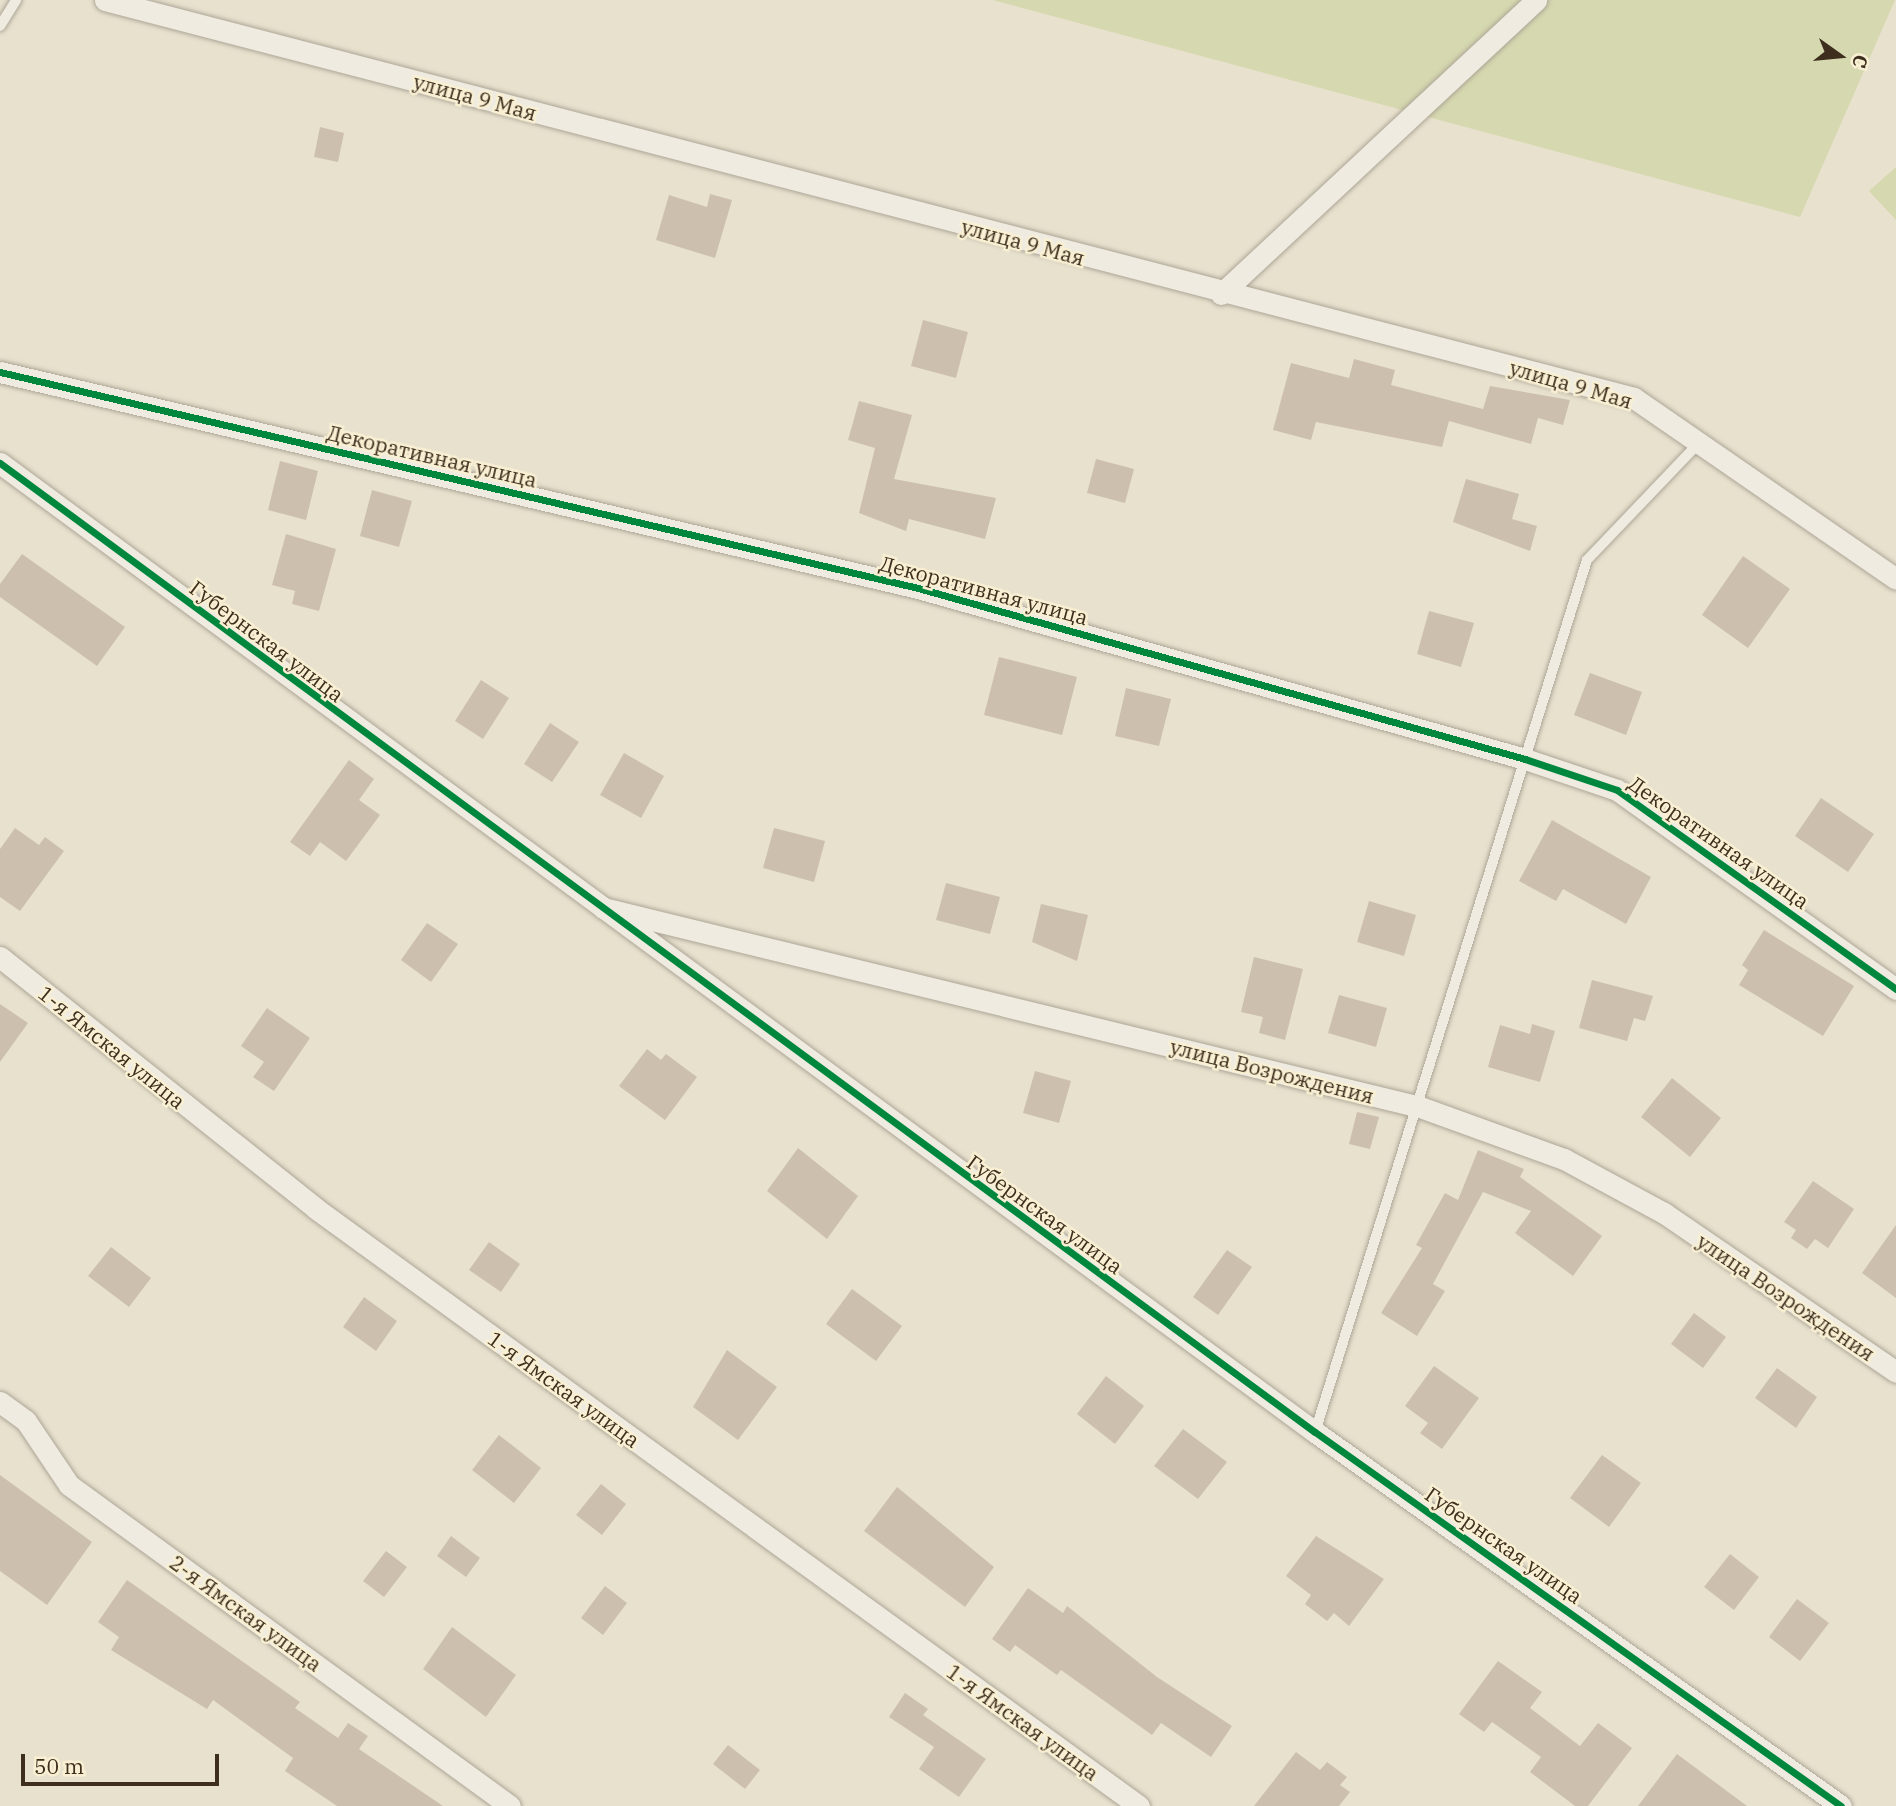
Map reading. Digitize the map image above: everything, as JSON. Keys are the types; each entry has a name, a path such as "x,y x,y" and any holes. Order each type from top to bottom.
{"street":[{"name":"улица 9 Мая","path":"105,0 1221,294 1634,398 1896,579"},
{"path":"1221,294 1536,0"},
{"name":"Декоративная улица","path":"0,372 918,588 1525,759 1618,790 1896,989"},
{"name":"Губернская улица","path":"0,463 591,905 1315,1432 1841,1806"},
{"name":"улица Возрождения","path":"591,905 1420,1107 1564,1159 1664,1213 1896,1372"},
{"name":"1-я Ямская улица","path":"0,957 315,1208 1139,1806"},
{"name":"2-я Ямская улица","path":"0,1402 26,1421 69,1485 510,1806"}],"lane":[{"path":"0,26 16,0"},
{"path":"1315,1432 1420,1107 1587,560 1699,443"}],"green space":[{"path":"993,0 1895,0 1800,217"},
{"path":"1896,167 1896,220 1869,191"}],"building":[{"path":"320,127 344,133 338,162 314,157"},
{"path":"710,194 732,200 715,258 656,240 669,195 707,207"},
{"path":"923,320 968,332 956,378 911,366"},
{"path":"1354,359 1395,370 1391,385 1483,409 1490,386 1570,400 1563,425 1538,418 1531,444 1449,421 1442,447 1316,422 1311,440 1273,430 1291,363 1349,378"},
{"path":"859,401 912,415 894,479 996,498 985,539 909,519 906,531 859,513 875,448 848,440"},
{"path":"1096,459 1134,469 1125,503 1087,493"},
{"path":"280,461 318,471 306,520 268,510"},
{"path":"1466,479 1519,494 1512,519 1537,526 1530,551 1453,522"},
{"path":"372,490 412,501 399,547 360,536"},
{"path":"286,534 336,549 319,611 292,604 295,591 272,585"},
{"path":"22,554 125,627 97,666 0,597 0,584"},
{"path":"1743,556 1790,589 1748,648 1702,615"},
{"path":"1429,611 1474,623 1461,667 1417,654"},
{"path":"999,657 1077,677 1062,735 984,715"},
{"path":"1590,673 1642,692 1626,735 1574,715"},
{"path":"481,680 509,698 483,739 455,721"},
{"path":"1126,688 1171,699 1159,746 1115,736"},
{"path":"550,723 579,742 552,782 524,764"},
{"path":"624,753 664,776 641,818 600,795"},
{"path":"349,760 374,779 359,800 380,815 346,861 320,842 310,856 290,842"},
{"path":"1821,798 1874,834 1848,872 1795,836"},
{"path":"1552,820 1651,877 1626,924 1563,889 1556,901 1519,881"},
{"path":"15,828 39,845 45,837 64,851 20,911 0,897 0,849"},
{"path":"774,828 825,841 814,882 763,868"},
{"path":"946,883 1000,897 990,934 936,920"},
{"path":"1369,901 1416,915 1404,956 1357,942"},
{"path":"1041,904 1088,915 1077,961 1032,942"},
{"path":"427,923 458,944 431,982 401,960"},
{"path":"1764,930 1854,986 1823,1036 1739,985 1748,970 1742,965"},
{"path":"1254,957 1303,969 1285,1040 1259,1033 1263,1017 1241,1012"},
{"path":"1592,980 1653,996 1645,1021 1634,1018 1627,1041 1579,1028"},
{"path":"1339,995 1387,1008 1376,1047 1328,1033"},
{"path":"0,1004 28,1023 0,1062"},
{"path":"267,1008 310,1038 274,1091 253,1077 264,1062 241,1046"},
{"path":"1532,1024 1555,1031 1540,1082 1488,1067 1500,1025 1530,1034"},
{"path":"647,1049 661,1060 666,1054 697,1077 665,1120 619,1086"},
{"path":"1035,1071 1071,1081 1059,1123 1023,1113"},
{"path":"1672,1078 1721,1118 1690,1157 1641,1117"},
{"path":"1357,1112 1379,1117 1370,1149 1349,1144"},
{"path":"798,1148 858,1196 827,1239 767,1191"},
{"path":"1478,1150 1524,1169 1520,1177 1602,1236 1573,1276 1515,1233 1531,1211 1483,1192 1433,1284 1445,1291 1417,1336 1381,1313 1422,1248 1416,1245 1445,1193 1458,1200"},
{"path":"1813,1181 1854,1209 1828,1248 1815,1239 1807,1249 1791,1238 1796,1230 1784,1222"},
{"path":"1896,1225 1896,1298 1862,1273"},
{"path":"489,1242 520,1264 501,1292 469,1270"},
{"path":"111,1247 151,1278 129,1307 88,1276"},
{"path":"1227,1250 1252,1267 1218,1315 1193,1297"},
{"path":"852,1289 902,1326 876,1361 826,1324"},
{"path":"364,1297 397,1321 376,1351 343,1327"},
{"path":"1694,1313 1726,1337 1703,1368 1671,1344"},
{"path":"727,1350 777,1387 738,1440 693,1407"},
{"path":"1434,1366 1479,1398 1442,1449 1420,1433 1428,1423 1405,1406"},
{"path":"1777,1368 1817,1397 1796,1428 1755,1398"},
{"path":"1106,1376 1144,1406 1115,1444 1077,1414"},
{"path":"1183,1429 1227,1462 1198,1499 1154,1466"},
{"path":"499,1435 541,1468 514,1503 472,1470"},
{"path":"1602,1455 1641,1483 1609,1527 1570,1498"},
{"path":"0,1475 92,1542 47,1605 0,1571"},
{"path":"601,1484 626,1504 602,1535 576,1515"},
{"path":"897,1487 994,1567 965,1607 864,1531"},
{"path":"451,1536 480,1558 466,1577 437,1556"},
{"path":"1316,1536 1384,1579 1349,1626 1334,1613 1327,1621 1305,1604 1311,1595 1286,1576"},
{"path":"386,1551 407,1567 384,1597 363,1581"},
{"path":"1730,1554 1759,1577 1734,1610 1704,1587"},
{"path":"127,1580 300,1702 295,1708 338,1738 348,1723 368,1736 359,1749 443,1806 337,1806 285,1771 293,1758 213,1700 207,1709 111,1650 119,1637 98,1622"},
{"path":"605,1586 627,1603 603,1635 581,1618"},
{"path":"1028,1588 1063,1613 1067,1606 1157,1677 1232,1726 1211,1757 1161,1723 1152,1735 1061,1670 1057,1675 1015,1645 1010,1652 992,1639"},
{"path":"1797,1599 1829,1623 1800,1661 1769,1637"},
{"path":"452,1627 516,1675 486,1717 423,1669"},
{"path":"1498,1661 1542,1692 1530,1708 1580,1746 1598,1723 1632,1748 1588,1806 1575,1806 1530,1772 1541,1757 1492,1722 1484,1732 1459,1714"},
{"path":"905,1693 928,1709 923,1715 986,1759 959,1797 919,1769 934,1747 889,1717"},
{"path":"728,1745 760,1770 745,1789 713,1764"},
{"path":"1296,1752 1320,1770 1327,1762 1347,1777 1340,1785 1350,1792 1339,1806 1254,1806"},
{"path":"1677,1754 1747,1806 1638,1806"}],"cycle path":[{"path":"0,372 918,588 1525,759 1617,790 1896,989"},
{"path":"0,463 1315,1432 1841,1806"}]}
